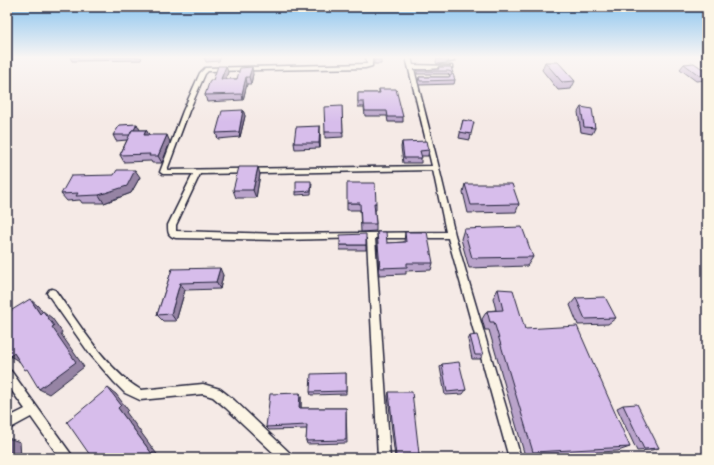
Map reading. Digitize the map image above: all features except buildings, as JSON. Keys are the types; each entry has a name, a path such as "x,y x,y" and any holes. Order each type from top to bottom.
{"street":[{"path":"201,79 186,111 164,172 436,168"},
{"path":"417,79 451,235 515,458"},
{"path":"198,171 172,225 172,232 176,235 281,238 371,235 451,235"},
{"path":"371,235 384,458"},
{"path":"52,293 102,362 132,392 140,395 203,390 216,393 230,404 287,458"},
{"path":"7,375 67,458"},
{"path":"7,424 32,410"}]}
